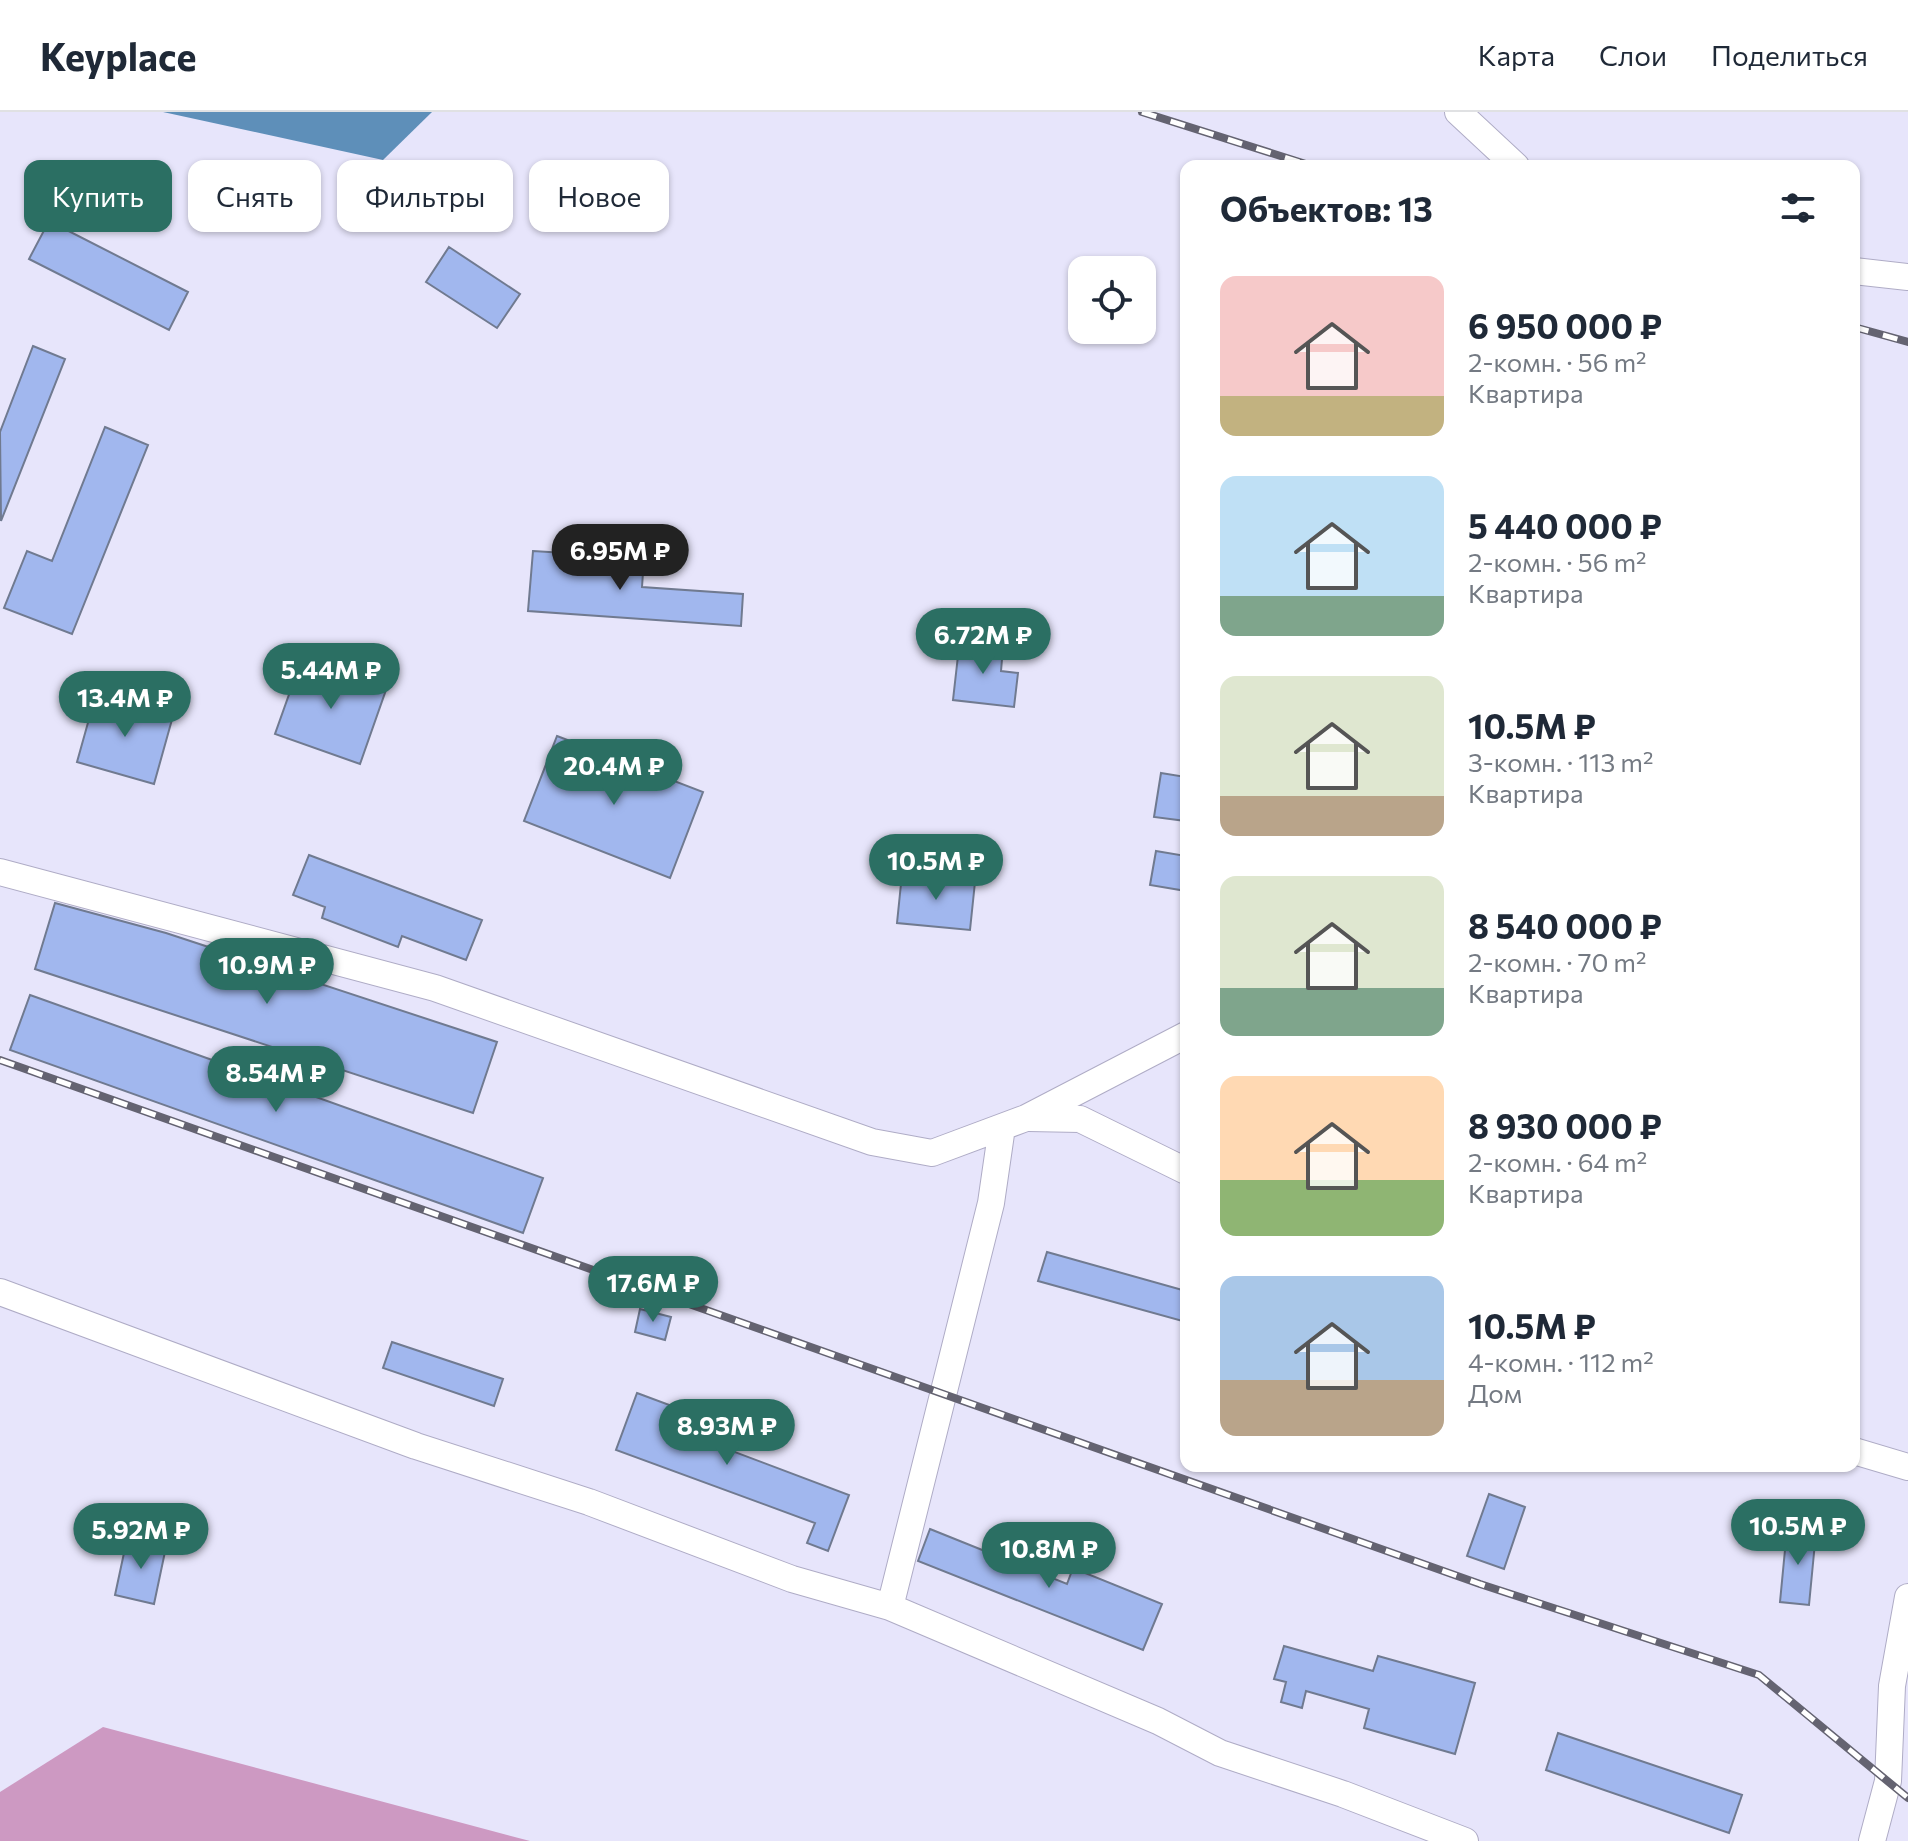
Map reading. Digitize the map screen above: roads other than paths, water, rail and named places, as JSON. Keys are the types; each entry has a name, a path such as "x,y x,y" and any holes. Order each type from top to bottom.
{"lane":[{"path":"1458,112 1510,160"},
{"path":"1860,272 1908,277"},
{"path":"0,872 435,988 872,1142 932,1153 1014,1122 1180,1038"},
{"path":"1014,1122 1080,1119 1180,1168"},
{"path":"890,1607 1014,1122"},
{"path":"0,1292 187,1361 203,1370 416,1446 589,1502 792,1579 890,1607 1158,1721 1220,1753 1343,1794 1465,1841"},
{"path":"1860,1453 1908,1467"},
{"path":"1872,1841 1888,1781 1892,1686 1908,1597"}],"water":[{"path":"163,112 432,112 383,160"}],"railway":[{"path":"1142,112 1293,160"},
{"path":"1860,329 1908,342"},
{"path":"0,1060 1480,1584 1759,1675 1908,1798"}]}
